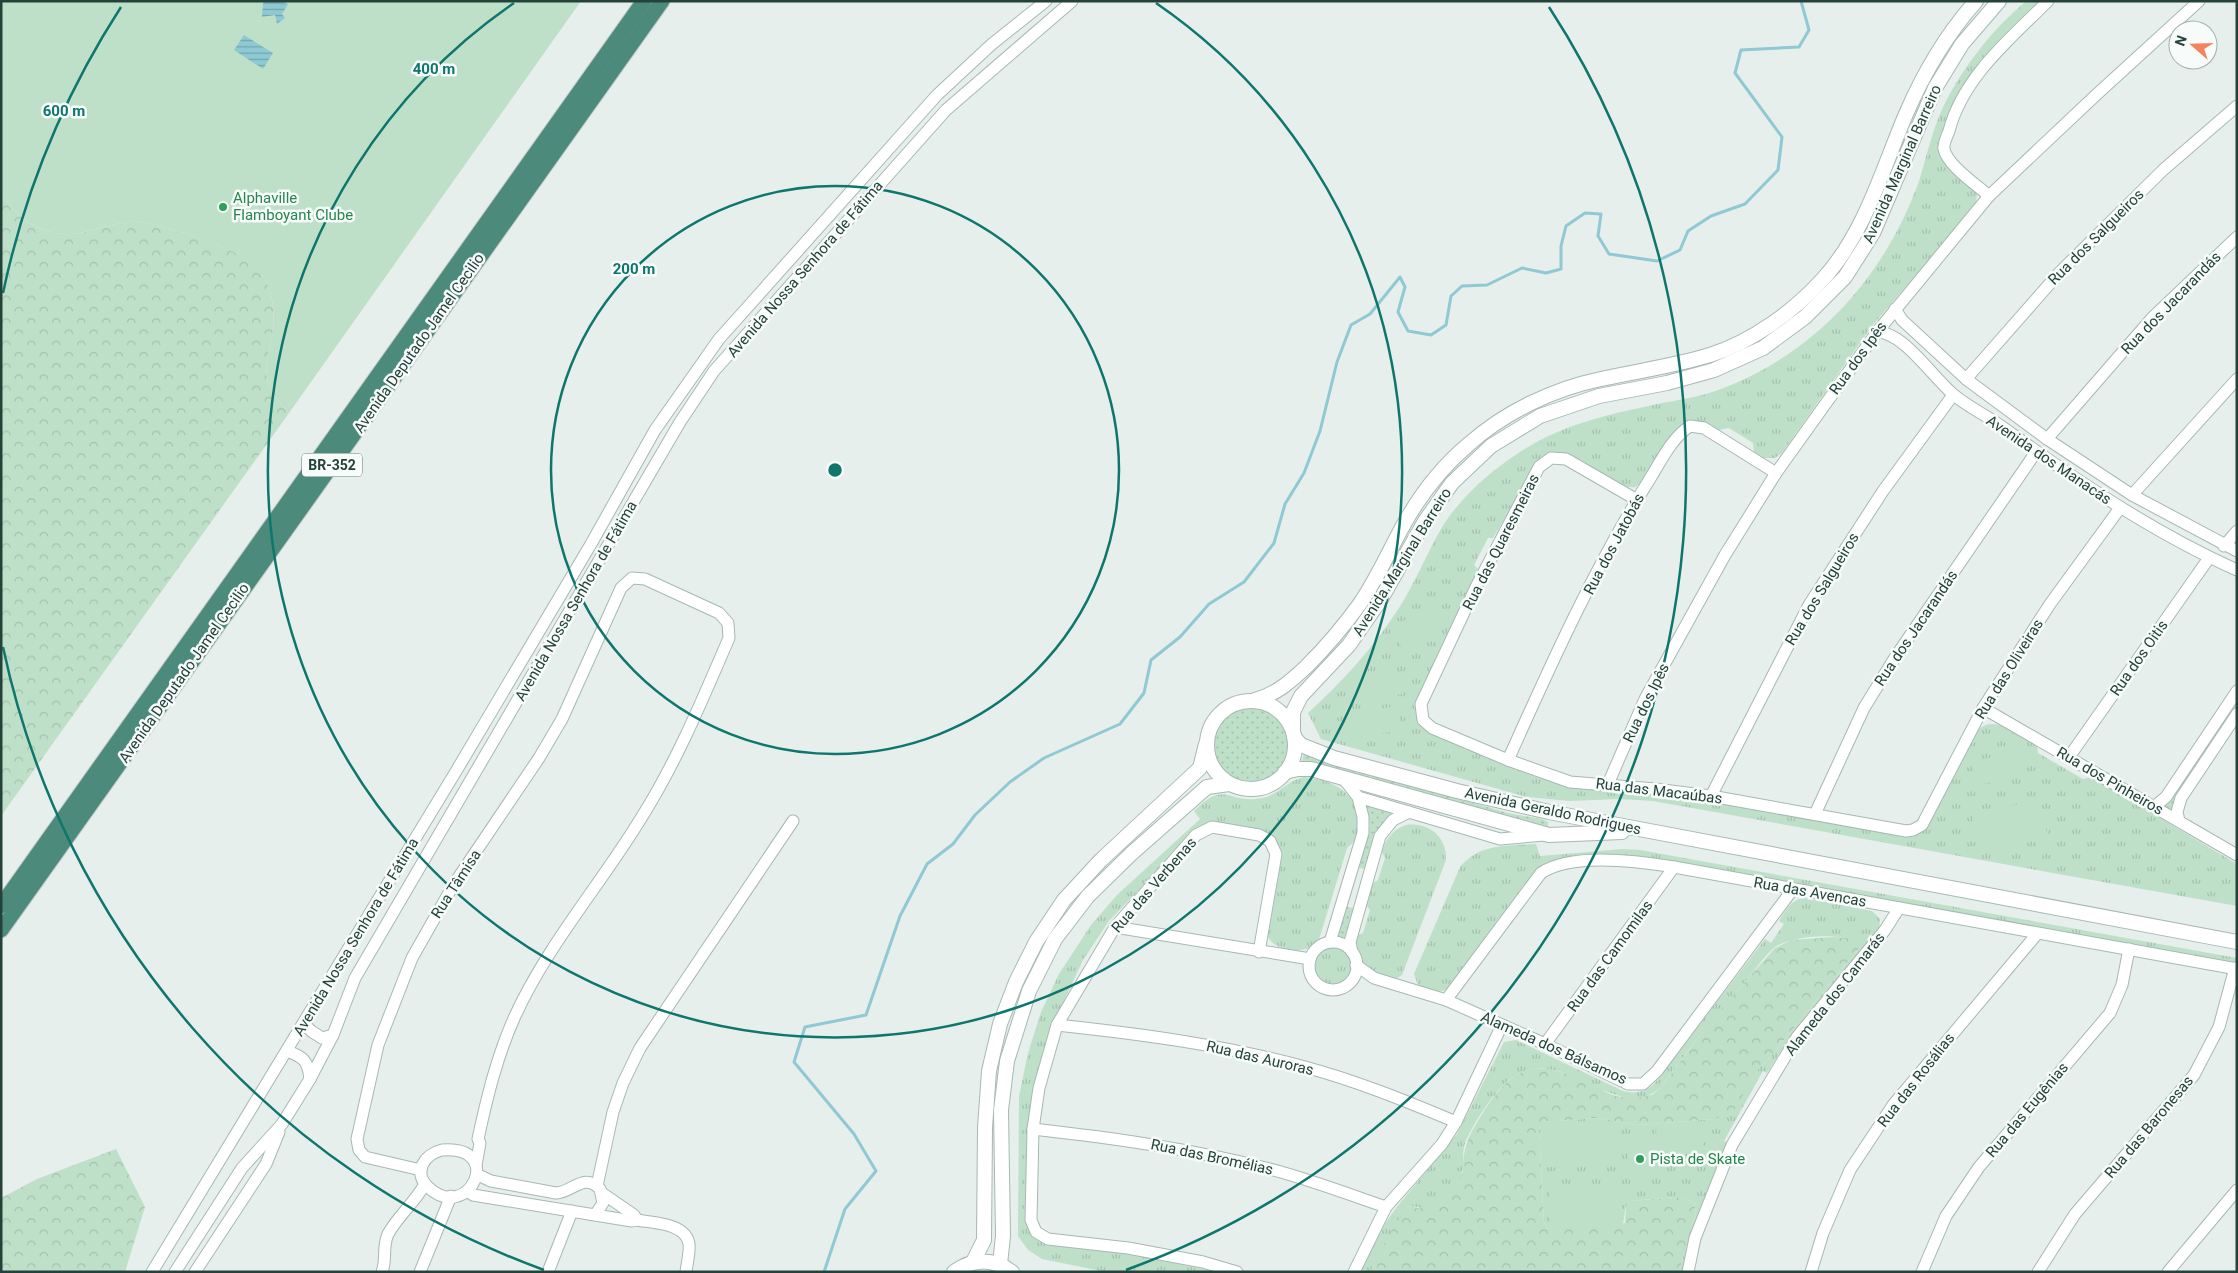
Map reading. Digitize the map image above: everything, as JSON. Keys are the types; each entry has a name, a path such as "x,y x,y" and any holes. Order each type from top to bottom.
{"highway":[{"name":"Avenida Deputado Jamel Cecilio","path":"1,906 644,1"},
{"name":"Avenida Deputado Jamel Cecilio","path":"1,930 662,1"}],"street":[{"name":"Avenida Nossa Senhora de Fátima","path":"152,1272 586,553 655,430 719,340 937,95 992,44 1046,1"},
{"name":"Avenida Nossa Senhora de Fátima","path":"175,1272 242,1168 282,1124 310,1079 333,1035 355,978 368,954 680,422 714,372 946,110 1072,1"},
{"name":"Avenida Marginal Barreiro","path":"1255,700 1271,696 1290,682 1326,647 1359,604 1408,516 1436,478 1468,444 1504,417 1554,393 1599,379 1660,369 1712,354 1752,336 1790,309 1823,279 1845,250 1865,216 1907,112 1930,64 1952,28 1976,1"},
{"name":"Avenida Marginal Barreiro","path":"1294,734 1293,712 1301,696 1348,645 1382,600 1425,521 1452,483 1491,446 1540,416 1599,396 1667,383 1714,370 1763,348 1805,317 1838,284 1874,234 1935,88 1962,44 1999,1"},
{"path":"1989,196 1949,160 1944,148 1950,124 1969,88 1989,59 2048,1"},
{"name":"Rua dos Ipês","path":"1608,784 1645,699 1725,555 1776,473 1877,332 1989,196 2199,1"},
{"name":"Rua dos Salgueiros","path":"1966,379 2060,272 2163,170 2237,106"},
{"name":"Rua dos Jacarandás","path":"2047,439 2152,318 2237,237"},
{"name":"Avenida dos Manacás","path":"1895,309 1902,320 1966,379 2047,439 2132,495 2224,546 2237,551"},
{"name":"Avenida dos Manacás","path":"1877,332 1893,334 1953,394 2079,481 2120,508 2209,558 2237,570"},
{"path":"2132,495 2237,379"},
{"name":"Rua dos Salgueiros","path":"1711,796 1809,605 1883,491 1953,394"},
{"path":"2001,426 2003,417 2010,411"},
{"name":"Rua dos Jatobás","path":"1508,760 1557,653 1637,500 1679,433 1690,426 1704,428 1776,473"},
{"name":"Rua dos Jacarandás","path":"1814,814 1864,708 1896,656 2036,452"},
{"name":"Rua das Quaresmeiras","path":"1423,720 1421,704 1476,587 1539,467 1551,458 1566,459 1637,500"},
{"path":"2079,481 2087,475 2090,467"},
{"name":"Rua das Oliveiras","path":"1906,831 1913,830 1922,825 1983,708 2050,604 2120,508"},
{"path":"2170,536 2171,526 2180,522"},
{"path":"2224,546 2237,531"},
{"name":"Rua dos Oitis","path":"2069,758 2209,558"},
{"name":"Rua Tâmisa","path":"421,1170 365,1157 359,1150 357,1139 378,1045 391,1007 412,958 454,884 517,794 562,719 621,588 632,578 645,579 719,613 728,623 729,638 679,753 657,793 631,836 547,959 525,996 492,1076 478,1139"},
{"path":"2154,807 2166,797 2237,691"},
{"path":"973,1262 984,1240 985,1128 989,1071 1000,1024 1016,982 1036,942 1064,900 1101,860 1200,768 1209,730 1216,717 1227,707 1241,701 1255,700 1268,704 1279,710 1288,720 1294,734 1293,756 1285,772 1274,783 1259,788 1244,789 1229,784 1206,787 1132,853 1088,896 1055,939 1029,992 1008,1061 1001,1110 1003,1236 1010,1270"},
{"name":"Rua dos Pinheiros","path":"1983,708 2237,855"},
{"path":"2179,821 2177,812 2181,798 2237,714"},
{"name":"Rua das Macaúbas","path":"1423,720 1432,728 1508,760 1570,782 1608,784 1711,796 1906,831"},
{"name":"Avenida Geraldo Rodrigues","path":"1294,734 1301,746 1334,758 1457,791 1549,812 1685,839"},
{"path":"1206,744 1212,767 1229,784"},
{"name":"Avenida Geraldo Rodrigues","path":"1285,772 1311,769 1549,835"},
{"path":"1330,942 1363,833 1363,817 1358,797 1343,778"},
{"name":"Avenida Geraldo Rodrigues","path":"1358,797 1500,839 1620,832 1685,839"},
{"path":"1350,982 1356,965 1350,942 1367,873 1380,836 1393,820 1409,812"},
{"path":"1549,812 1555,825 1549,835"},
{"path":"595,1215 603,1203 600,1190 613,1112 623,1083 640,1048 793,821"},
{"name":"Rua das Verbenas","path":"1237,1272 1203,1262 1128,1248 1048,1239 1036,1232 1031,1220 1033,1129 1038,1088 1057,1025 1115,927 1196,835 1212,827 1259,836 1270,841 1276,854 1259,952"},
{"name":"Rua das Avencas","path":"1685,839 2237,942"},
{"name":"Rua das Avencas","path":"1446,1000 1541,873 1552,866 1609,860 1674,867 2038,934 2236,968"},
{"name":"Rua das Camomilas","path":"1545,1044 1674,867"},
{"path":"1352,869 1359,873 1367,873"},
{"name":"Alameda dos Bálsamos","path":"1356,965 1374,978 1446,1000 1545,1044 1628,1084 1643,1084 1663,1063 1793,889"},
{"path":"1343,901 1358,906"},
{"name":"Alameda dos Camarás","path":"1688,1272 1695,1238 1732,1145 1797,1037 1885,930 1899,908"},
{"path":"1115,927 1310,959 1318,948 1330,942 1342,944 1352,952"},
{"name":"Rua das Rosálias","path":"1811,1272 1823,1233 1850,1170 1893,1105 2038,934"},
{"name":"Rua das Eugênias","path":"1922,1272 1946,1216 1979,1167 2110,1012 2122,985 2129,949"},
{"name":"Alameda dos Bálsamos","path":"1310,959 1310,974 1319,986 1333,990 1346,986 1350,982 1374,978"},
{"name":"Rua das Baronesas","path":"2038,1272 2075,1214 2194,1075 2219,1027 2236,968"},
{"path":"304,1023 311,1031 322,1038 333,1035"},
{"name":"Rua das Auroras","path":"1057,1025 1153,1035 1305,1066 1382,1091 1456,1122"},
{"path":"1354,1272 1386,1207 1442,1144 1456,1122 1502,1025"},
{"path":"287,1051 304,1057 309,1066 310,1079"},
{"path":"195,1272 266,1164 282,1124"},
{"name":"Rua das Bromélias","path":"1033,1129 1137,1141 1205,1154 1272,1169 1386,1207"},
{"path":"478,1139 480,1143 475,1184 467,1191 451,1196 434,1191 425,1184 421,1170 424,1161 431,1154 442,1150 459,1151 470,1149 478,1139"},
{"path":"459,1151 469,1157 477,1170 491,1182 556,1193 569,1190 580,1182 589,1182 634,1215 637,1220"},
{"path":"382,1272 386,1258 384,1246 388,1234 425,1184"},
{"path":"2168,1272 2237,1190"},
{"path":"467,1191 473,1195 632,1221 637,1220 675,1228 684,1233 689,1245 686,1272"},
{"path":"420,1272 451,1196"},
{"path":"548,1272 572,1211"},
{"path":"954,1272 973,1262 987,1261 1010,1270"}],"green space":[{"name":"Alphaville Flamboyant Clube","path":"1,1 581,1 289,413 278,400 267,379 268,355 274,319 270,289 262,272 256,265 248,259 218,245 164,227 139,222 120,223 81,233 54,233 27,221 6,200 1,191"},
{"path":"2026,1 2043,1 1964,86 1941,136 1977,193 1976,205 1872,326 1782,453 1775,458 1764,458 1754,452 1753,443 1729,428 1719,430 1698,421 1686,424 1677,430 1651,472 1644,481 1635,487 1624,486 1613,481 1578,458 1566,453 1554,452 1542,457 1493,538 1488,538 1474,565 1478,569 1418,698 1416,715 1427,730 1537,777 1565,785 1670,795 1906,837 1922,832 1978,730 1985,725 2000,725 2037,746 2038,753 2083,779 2091,777 2237,864 2237,906 1653,801 1619,799 1570,801 1527,797 1321,739 1308,713 1345,677 1379,637 1405,598 1448,518 1465,497 1485,478 1506,461 1534,444 1586,421 1624,411 1703,395 1747,378 1783,358 1832,319 1858,291 1889,246 1913,198 1936,124 1960,76 1990,36"},
{"path":"1,191 19,215 35,226 54,233 81,233 120,223 139,222 164,227 200,238 248,258 256,264 262,271 270,289 274,319 268,355 267,379 278,400 289,413 1,816"},
{"path":"1432,603 1445,624 1403,649 1391,629"},
{"path":"1397,670 1402,694 1354,703 1350,678"},
{"path":"2237,698 2237,708 2203,757 2173,811 2163,808"},
{"path":"1397,706 1401,730 1353,739 1349,714"},
{"path":"1251,708 1272,714 1282,724 1288,745 1282,766 1272,776 1251,782 1230,776 1220,766 1214,745 1220,724 1230,714"},
{"path":"2020,752 2024,776 1976,785 1972,761"},
{"path":"1304,753 1508,813 1542,819 1548,822 1548,827 1546,829 1301,765"},
{"path":"1304,777 1331,783 1346,793 1352,800 1359,817 1356,840 1347,848 1318,943 1306,949 1292,950 1278,946 1268,937 1282,856 1278,842 1273,837 1267,833 1194,833 1109,921 1083,960 1053,1024 1038,1071 1034,1237 1046,1245 1130,1254 1217,1272 1106,1272 1042,1259 1028,1250 1018,1236 1019,1096 1028,1053 1041,1012 1059,974 1091,925 1117,895 1200,819 1194,811 1205,801 1221,794 1250,799 1262,798"},
{"path":"2040,800 2048,838 1980,853 1972,814"},
{"path":"1367,806 1396,814 1365,868 1362,869 1358,866 1370,826"},
{"path":"1406,825 1422,826 1435,833 1443,844 1446,860 1402,975 1396,979 1379,974 1368,968 1360,957 1355,940 1357,935 1363,933 1370,910 1365,904 1373,883 1378,880 1385,858 1382,852 1391,835 1397,829"},
{"path":"1536,844 1540,856 1623,849 1640,850 2237,958 2237,965 1638,858 1559,860 1448,989 1439,992 1418,985 1414,974 1460,867 1468,859 1485,850 1495,847"},
{"path":"1805,898 1872,911 1880,919 1879,931 1784,1046 1767,1073 1763,1071 1724,1141 1729,1144 1685,1272 1679,1272 1696,1212 1694,1202 1677,1197 1629,1201 1620,1228 1549,1229 1544,1223 1539,1129 1542,1122 1598,1118 1637,1125 1714,1119 1732,1114 1760,1066 1766,1062 1861,946 1861,943 1842,937 1818,936 1794,940 1775,947 1715,1016 1661,1087 1644,1097 1626,1097 1607,1092 1569,1075 1549,1069 1529,1070 1509,1080 1490,1101 1469,1135 1464,1146 1463,1171 1453,1190 1437,1203 1424,1207 1409,1206 1393,1227 1370,1272 1360,1272 1385,1224 1396,1208 1457,1134 1504,1042 1516,1040 1623,1091 1643,1091 1654,1084 1765,939 1771,943 1784,924 1779,921 1789,906 1796,900"},
{"path":"1347,907 1353,908 1345,938 1341,940 1338,936"},
{"path":"1833,937 1853,938 1861,943 1861,946 1766,1062 1760,1066 1733,1114 1714,1119 1637,1125 1598,1118 1543,1122 1539,1129 1544,1223 1549,1229 1625,1223 1626,1205 1629,1201 1677,1197 1694,1202 1696,1212 1679,1272 1370,1272 1397,1220 1409,1206 1419,1208 1463,1172 1464,1153 1472,1131 1486,1108 1509,1080 1533,1069 1545,1069 1559,1071 1575,1077 1617,1096 1652,1095 1661,1087 1717,1013 1775,948 1792,940"},
{"path":"1333,947 1346,953 1352,966 1346,979 1333,985 1320,979 1314,966 1320,953"},
{"path":"1702,1126 1704,1152 1658,1155 1656,1129"},
{"path":"1616,1127 1616,1166 1547,1167 1547,1128"},
{"name":"Pista de Skate","path":"1649,1139 1652,1179 1630,1180 1627,1140"},
{"path":"116,1149 145,1207 125,1272 1,1272 1,1198 37,1179"},
{"path":"1549,1187 1618,1188 1617,1223 1549,1222"}],"water":[{"path":"266,1 285,1 283,2 288,4 282,14 285,18 277,24 275,15 262,17 263,3"},
{"path":"244,35 273,53 263,69 234,50"}],"waterway":[{"path":"824,1272 845,1209 876,1171 854,1134 794,1062 805,1027 866,1015 900,916 927,864 953,844 975,815 1010,782 1044,758 1120,724 1144,693 1151,660 1180,637 1209,604 1244,582 1274,543 1285,504 1304,473 1320,431 1337,362 1351,325 1370,314 1400,277 1405,287 1398,312 1408,331 1431,335 1446,325 1451,296 1462,286 1487,285 1522,268 1546,273 1561,269 1561,246 1566,226 1585,213 1601,214 1598,236 1609,254 1657,261 1680,250 1688,231 1711,216 1745,204 1778,170 1782,137 1735,73 1741,50 1799,47 1809,30 1801,1"}],"place":[{"name":"Alphaville Flamboyant Clube","path":"223,207"},
{"name":"Pista de Skate","path":"1640,1159"}]}
